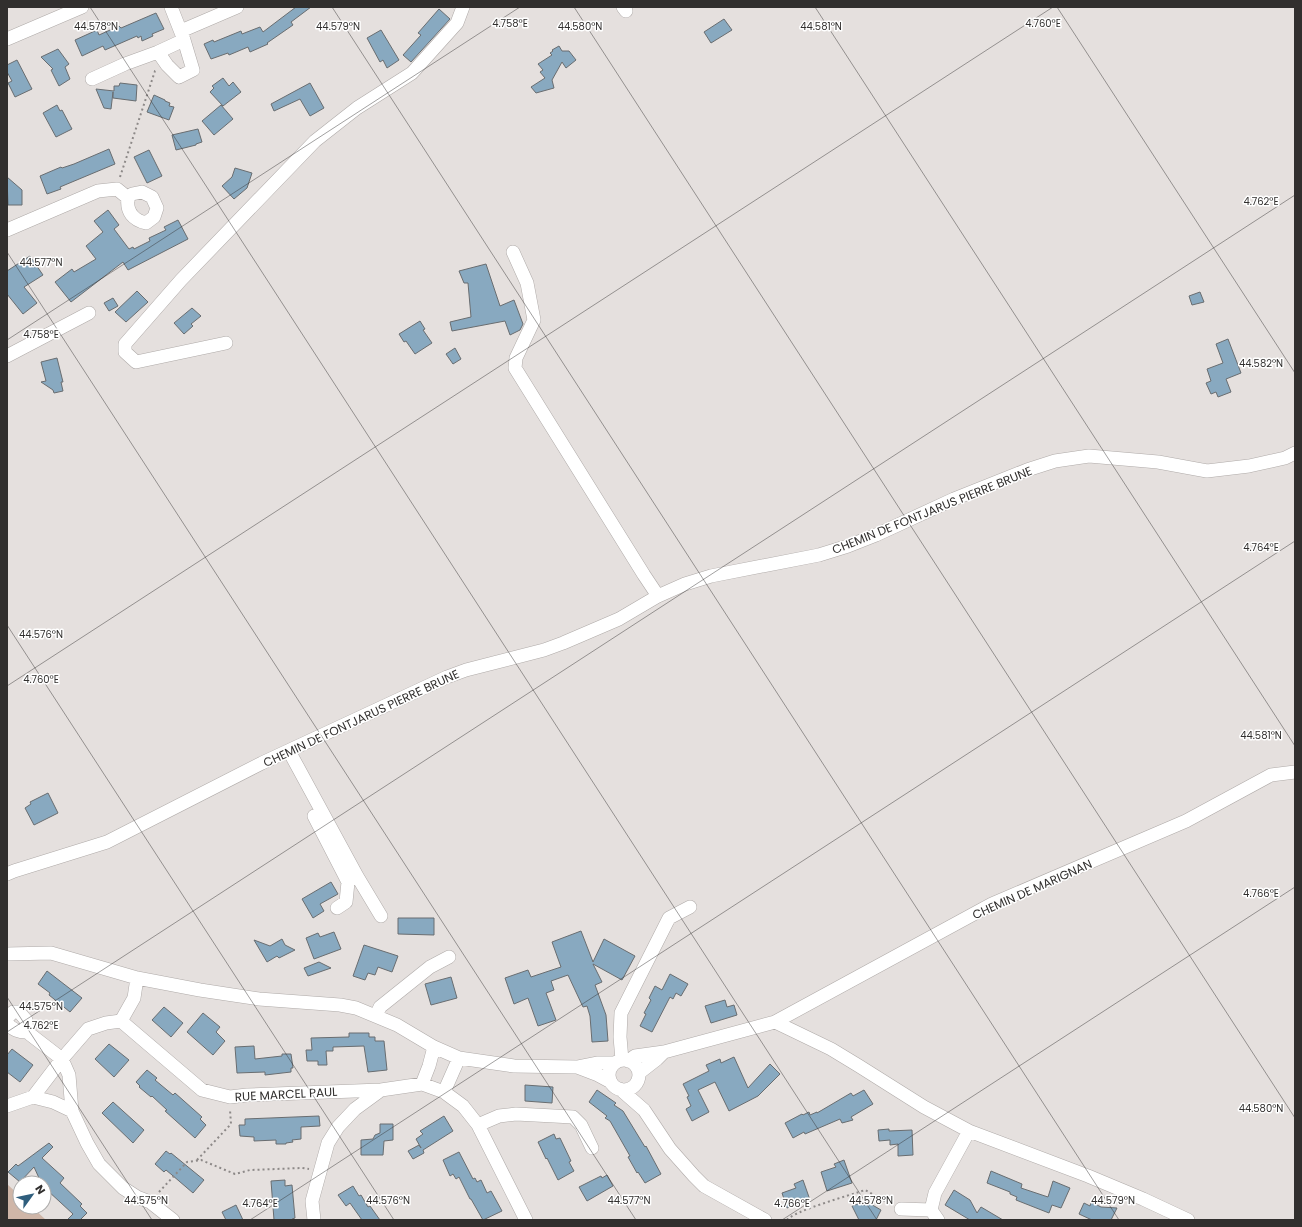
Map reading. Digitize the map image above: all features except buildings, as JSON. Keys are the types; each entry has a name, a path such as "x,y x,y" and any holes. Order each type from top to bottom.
{"street":[{"path":"7,39 82,7"},
{"path":"158,52 167,65 179,77 193,70 171,7"},
{"path":"92,79 125,64 158,52 182,35 238,7"},
{"path":"226,343 136,362 125,352 125,344 181,280 315,141 356,108 412,73 457,23 463,7"},
{"path":"7,230 98,191 117,189 128,198"},
{"path":"142,192 152,197 157,208 154,217 146,223 136,221 130,213 127,205 128,198 132,194 142,192"},
{"path":"513,252 527,283 534,320 516,358 515,368 658,596"},
{"path":"7,356 89,313"},
{"name":"CHEMIN DE FONTJARUS PIERRE BRUNE","path":"7,874 14,870 107,842 285,753 447,677 466,670 544,650 557,645 619,618 658,596 685,584 711,576 819,555 848,546 876,535 954,499 1027,470 1055,462 1089,456 1158,462 1207,471 1249,466 1285,458 1295,454"},
{"path":"285,753 348,882 346,902 337,908"},
{"path":"285,753 381,916"},
{"name":"CHEMIN DE MARIGNAN","path":"576,1067 597,1063 622,1061 635,1056 664,1052 775,1022 992,904 1186,821 1271,774 1295,772"},
{"path":"622,1061 620,1037 621,1013 669,918 690,907"},
{"path":"7,954 51,953 137,978 258,999 340,1005 356,1008 397,1025 434,1047 459,1058 514,1066 576,1067 598,1075 616,1086 644,1110 670,1149 704,1186 765,1220"},
{"path":"376,1016 380,1007 430,967 449,957"},
{"path":"33,1097 62,1059 88,1029 106,1023 121,1021 134,998 137,978"},
{"name":"RUE MARCEL PAUL","path":"121,1021 202,1090 230,1097 247,1095 381,1090 422,1084"},
{"path":"775,1022 831,1049 924,1107 969,1131 1088,1176 1188,1220"},
{"path":"7,1023 13,1030 27,1032 62,1059 69,1075 72,1111 99,1164 123,1188 137,1197 150,1202 174,1220"},
{"path":"434,1047 422,1084 444,1092 463,1106 478,1125 526,1220"},
{"path":"622,1061 610,1071 609,1076 616,1086 626,1090 632,1088 637,1078 664,1052"},
{"path":"444,1092 459,1058"},
{"path":"622,1061 637,1067 637,1078 644,1110"},
{"path":"314,1220 312,1201 328,1143 338,1127 355,1109 381,1090"},
{"path":"7,1106 33,1097 53,1102 72,1111"},
{"path":"478,1125 499,1116 516,1114 573,1116 582,1125 592,1148"},
{"path":"901,1209 935,1215 935,1193 969,1131"}],"path":[{"path":"117,189 121,171 155,71"},
{"path":"196,1160 231,1124 230,1097"},
{"path":"150,1202 187,1162 196,1160 201,1160 235,1174 250,1170 302,1168 319,1172"},
{"path":"786,1220 800,1212 865,1190 901,1209"}],"shaded area":[{"path":"7,1184 12,1189 12,1215 41,1215 46,1220 7,1220"}]}
